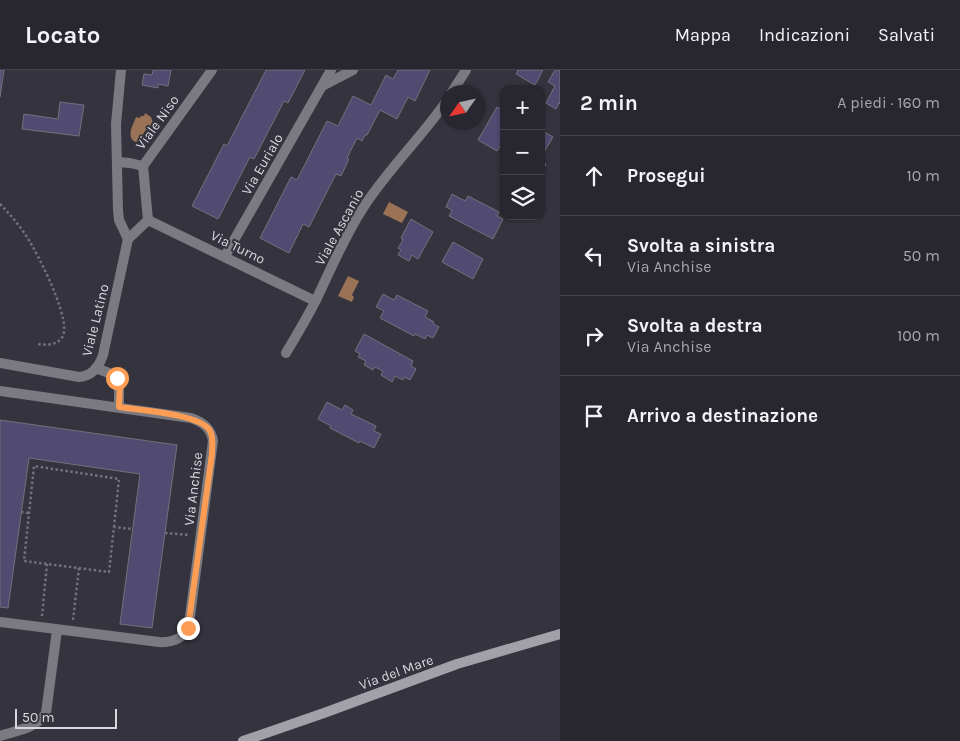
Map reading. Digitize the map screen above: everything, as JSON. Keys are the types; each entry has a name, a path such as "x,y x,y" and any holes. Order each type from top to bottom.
{"main road":[{"name":"Via del Mare","path":"242,741 457,664 560,634"}],"street":[{"path":"117,162 130,162 143,166 148,220 128,239 118,216 116,124 121,70"},
{"name":"Viale Niso","path":"143,166 212,70"},
{"name":"Via Eurialo","path":"225,256 331,70"},
{"path":"324,85 353,70"},
{"path":"456,85 466,70"},
{"name":"Viale Ascanio","path":"286,353 362,209 383,179 440,110"},
{"name":"Via Turno","path":"148,220 315,301"},
{"name":"Viale Latino","path":"0,363 82,377 88,375 96,368 104,355 128,239"},
{"path":"96,368 114,375 119,380 119,407"},
{"name":"Via Anchise","path":"0,391 191,418 202,423 210,430 213,440 189,624 187,631 182,636 163,643 0,622"},
{"path":"0,736 31,726 46,713 57,630"}],"path":[{"path":"0,204 18,223 27,238 45,272 63,317 64,330 62,338 46,345 38,344"},
{"path":"34,466 119,479 109,572 24,561 29,513 34,466"},
{"path":"21,512 29,513"},
{"path":"114,528 132,529"},
{"path":"165,533 201,537"},
{"path":"41,628 47,564"},
{"path":"72,632 79,568"}],"shaded area":[{"path":"145,113 151,117 153,123 144,132 141,140 135,142 131,137 132,127 136,117 140,118"},
{"path":"389,202 408,212 402,223 383,214"},
{"path":"348,276 359,281 352,295 354,297 352,302 338,296"}],"building":[{"path":"0,70 4,70 0,97"},
{"path":"153,70 171,70 168,86 158,84 158,88 142,85 144,74 152,75"},
{"path":"266,70 305,70 288,103 284,101 254,159 250,157 218,219 192,206 224,144 227,146"},
{"path":"398,70 430,70 415,101 408,97 397,119 380,110 367,135 365,135 362,141 357,138 341,176 336,174 309,227 303,224 289,253 260,238 291,177 297,180 327,121 338,126 353,96 371,105 386,75 393,79"},
{"path":"518,70 543,70 535,85 516,74"},
{"path":"555,70 560,70 560,104 556,109 546,103 555,86 548,82"},
{"path":"60,102 84,105 79,136 22,129 24,114 58,119"},
{"path":"497,107 500,109 500,146 497,151 478,140"},
{"path":"545,132 553,137 545,150"},
{"path":"452,194 465,201 468,196 499,212 497,216 502,220 493,239 449,216 452,210 446,207"},
{"path":"411,219 433,232 418,259 412,255 409,261 398,255 401,250 398,248"},
{"path":"453,242 483,259 473,279 442,262"},
{"path":"383,294 394,300 397,295 428,311 425,317 439,327 433,338 427,335 425,339 415,334 414,336 380,318 384,311 376,307"},
{"path":"364,334 413,361 411,366 416,369 410,380 404,377 403,380 395,376 392,382 381,375 383,371 375,367 373,370 364,365 366,361 358,357 360,354 355,351"},
{"path":"327,402 342,410 345,405 353,410 351,414 376,426 374,431 381,434 374,448 360,441 359,443 330,428 331,426 318,419"},
{"path":"0,420 177,445 152,628 120,624 140,474 29,458 8,608 0,607"}],"route":[{"path":"117,378 120,384 119,407 191,418 206,426 212,434 212,454 188,628"}]}
